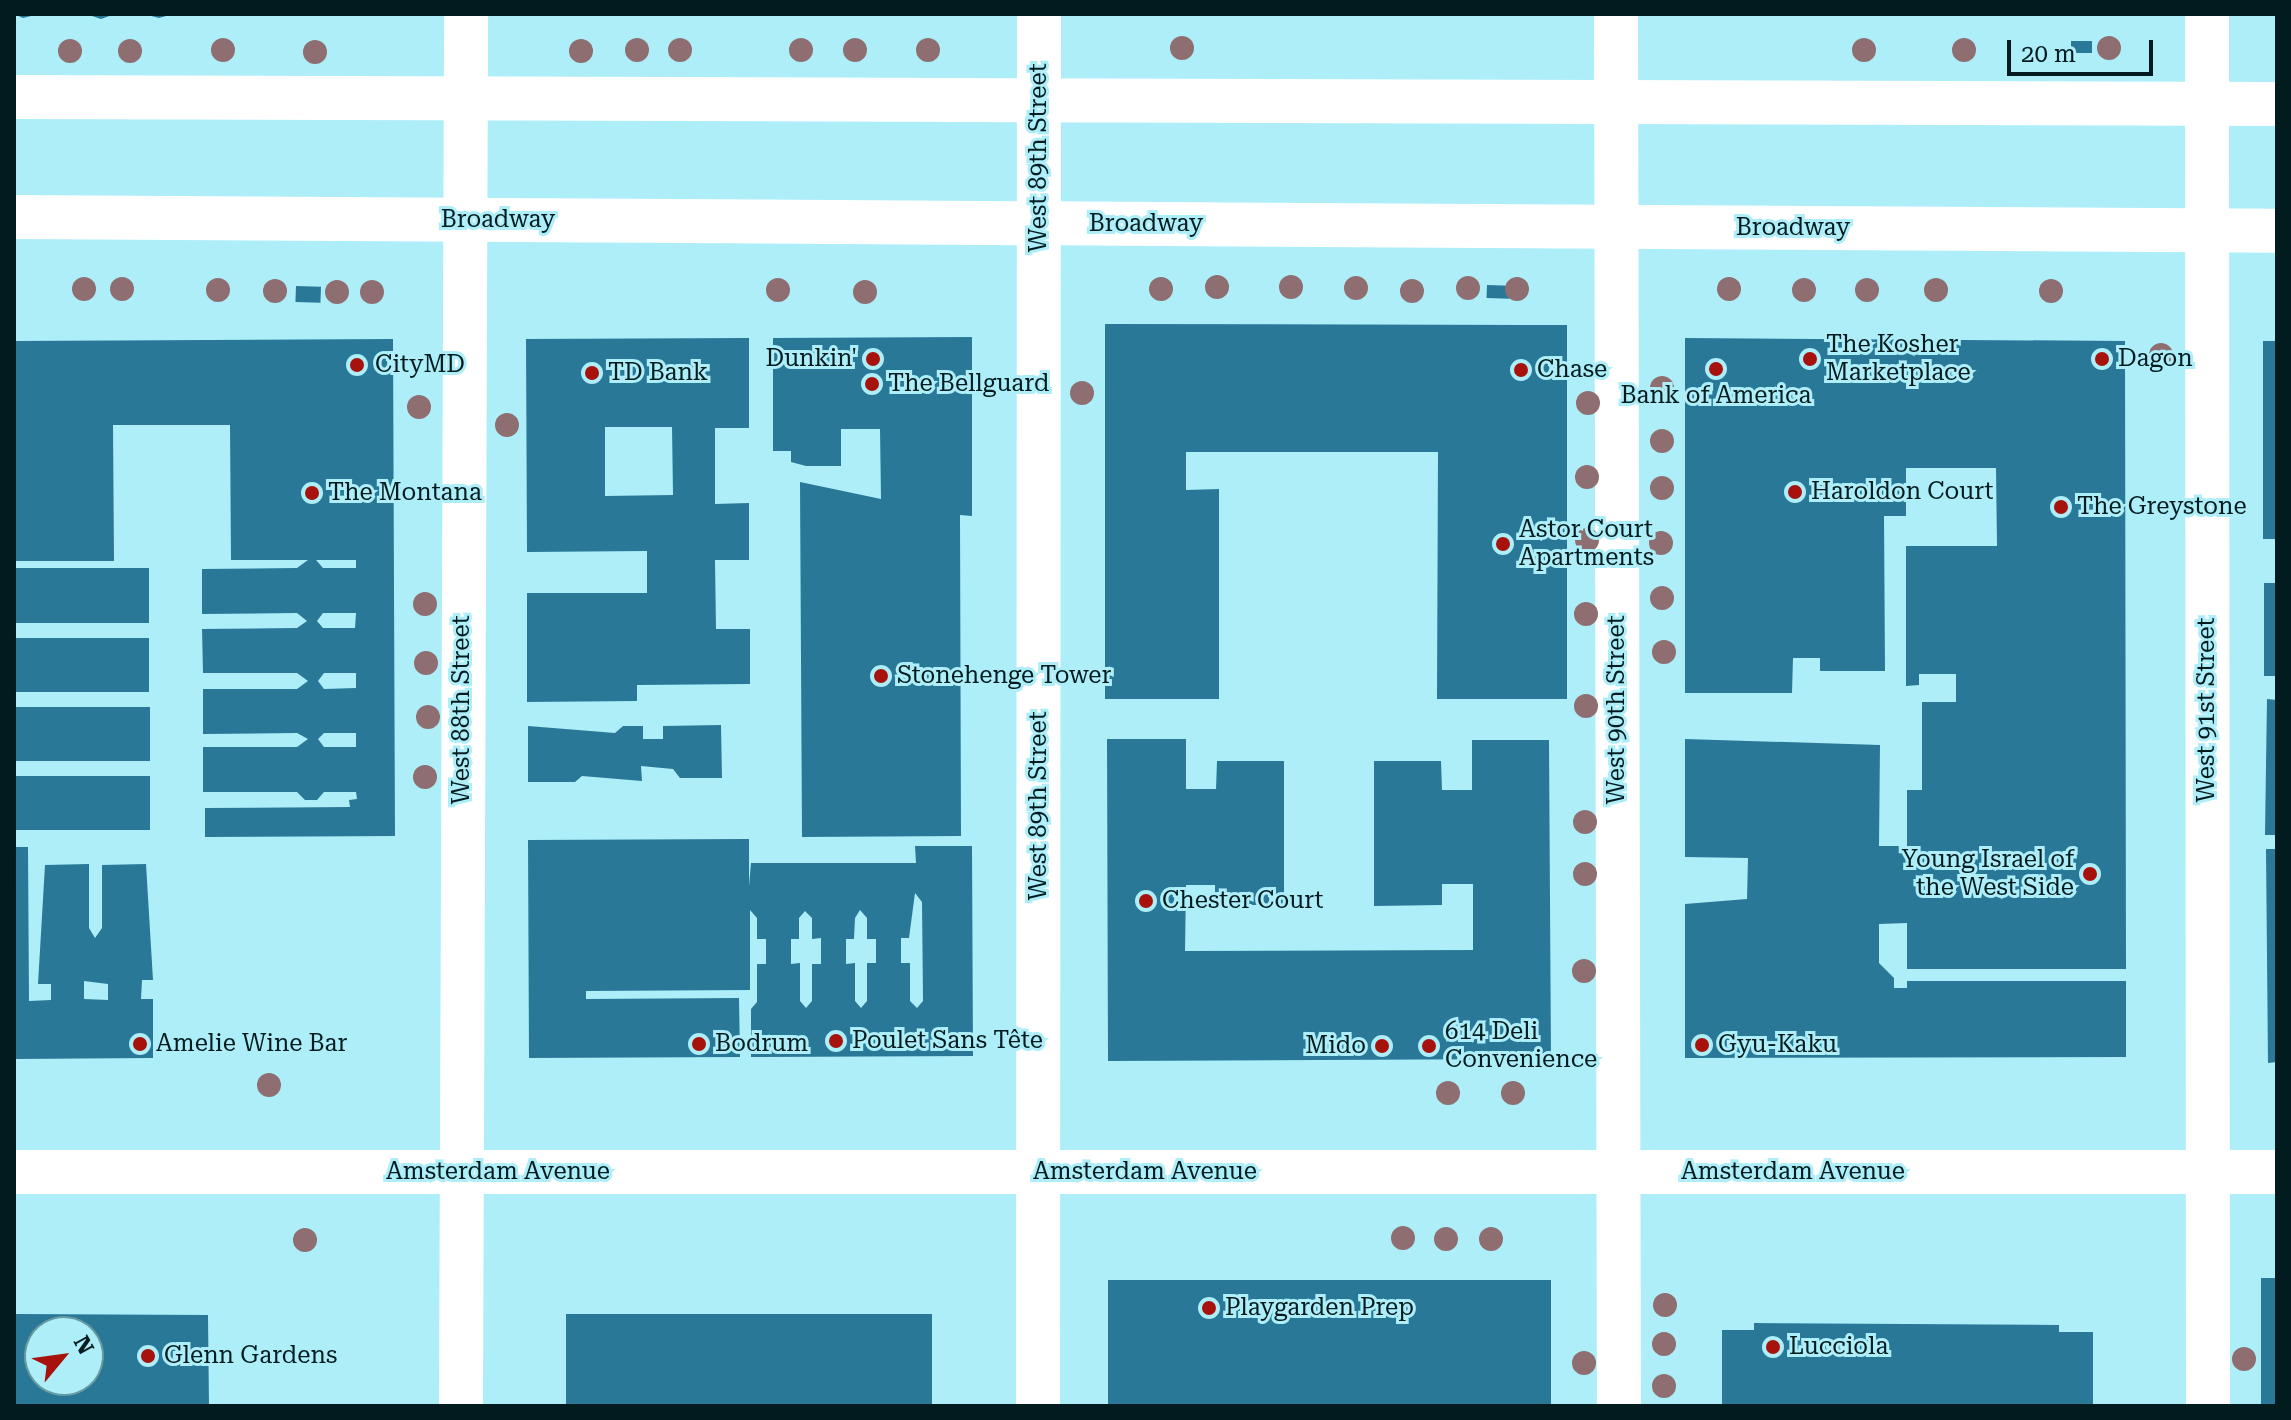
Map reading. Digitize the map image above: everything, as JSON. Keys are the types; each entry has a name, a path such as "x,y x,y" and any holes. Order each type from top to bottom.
{"main road":[{"name":"West 88th Street","path":"461,1406 466,14"},
{"name":"West 89th Street","path":"1038,1406 1039,14"},
{"name":"West 90th Street","path":"1616,14 1619,1406"},
{"name":"West 91st Street","path":"2207,14 2208,1406"},
{"path":"14,97 2277,104"},
{"name":"Broadway","path":"14,217 2277,231"},
{"name":"Amsterdam Avenue","path":"14,1172 2277,1172"}],"building":[{"path":"14,14 35,14 35,15 23,18"},
{"path":"86,14 115,14 101,19"},
{"path":"144,14 173,14 159,18"},
{"path":"2071,41 2092,41 2092,53 2071,53"},
{"path":"1487,285 1510,286 1510,299 1487,298"},
{"path":"296,286 321,287 320,303 295,302"},
{"name":"Astor Court Apartments","path":"1105,324 1567,325 1567,699 1437,699 1438,452 1186,452 1186,490 1219,489 1219,699 1105,699"},
{"name":"Stonehenge Tower","path":"972,337 972,516 960,515 961,836 802,837 800,482 881,499 880,429 841,429 841,466 806,466 791,462 791,451 773,451 773,338"},
{"path":"749,338 749,428 715,428 715,504 749,503 749,560 715,560 716,629 750,629 750,684 637,685 637,701 527,702 527,593 647,593 647,551 527,552 526,339","holes":["605,427 672,427 673,495 605,496"]},
{"path":"1685,338 2125,341 2126,969 1907,969 1907,923 1879,924 1879,963 1894,978 1894,988 1907,988 1907,981 2126,981 2126,1057 1685,1058 1685,904 1747,899 1748,858 1685,857 1685,739 1880,745 1879,846 1907,846 1907,790 1922,790 1922,702 1956,702 1956,674 1919,674 1919,685 1906,686 1906,546 1997,546 1996,468 1906,468 1906,516 1884,516 1885,671 1820,671 1820,658 1793,658 1792,693 1685,693"},
{"name":"The Montana","path":"393,339 395,836 205,837 205,808 350,807 349,800 357,799 356,792 324,792 317,800 305,800 297,792 203,792 203,747 297,747 308,739 297,733 203,734 203,689 297,689 308,681 297,673 203,673 202,629 297,628 307,621 297,613 202,614 202,569 297,568 308,560 231,560 230,425 113,425 114,561 14,561 14,341","holes":["316,560 356,560 356,568 323,568","323,613 356,613 355,628 323,628 317,621","324,673 356,673 356,688 324,689 318,681","324,733 356,733 356,747 324,747 318,739"]},
{"path":"2263,341 2277,341 2277,539 2263,539"},
{"path":"14,568 149,568 149,623 14,623"},
{"path":"2264,583 2277,583 2277,676 2264,676"},
{"path":"14,638 149,638 149,692 14,692"},
{"path":"2267,699 2277,700 2277,835 2265,835"},
{"path":"14,707 150,707 150,761 14,761"},
{"path":"721,725 722,778 680,778 673,769 641,766 642,781 582,776 575,782 528,782 528,726 615,733 623,726 643,726 643,739 663,739 663,726"},
{"path":"1107,739 1186,739 1186,789 1216,789 1217,761 1284,761 1284,905 1215,905 1215,885 1186,885 1185,951 1473,950 1473,884 1442,884 1442,905 1374,906 1374,761 1441,761 1442,790 1472,790 1472,740 1549,740 1551,1059 1108,1061"},
{"path":"14,776 150,776 150,830 14,830"},
{"path":"749,839 749,886 751,863 916,863 915,846 972,846 973,1056 751,1057 751,1009 757,1002 757,964 766,964 766,939 757,939 757,918 750,910 750,990 586,991 586,999 739,998 740,1057 529,1058 528,840","holes":["915,893 922,902 923,1001 917,1008 910,1001 910,963 901,963 901,938 909,938","860,910 867,918 867,939 876,939 876,963 867,963 867,1001 861,1008 855,1001 855,963 846,964 846,939 854,939 855,918","805,911 812,918 812,939 821,938 821,964 812,964 812,1001 806,1008 800,1001 800,963 791,964 791,939 799,939 799,918"]},
{"path":"14,847 28,847 29,1001 51,1000 51,984 38,984 45,865 89,864 89,928 95,938 102,928 102,865 146,864 153,980 142,980 141,999 153,999 153,1058 14,1059","holes":["84,981 108,984 108,1000 84,999"]},
{"path":"2266,849 2277,849 2277,1062 2268,1063"},
{"path":"2261,1278 2277,1278 2277,1406 2261,1406"},
{"path":"1108,1280 1551,1280 1551,1406 1108,1406"},
{"name":"Glenn Gardens","path":"14,1314 208,1315 209,1406 14,1406"},
{"path":"566,1314 932,1314 932,1406 566,1406"},
{"path":"1754,1323 2059,1325 2059,1332 2093,1332 2093,1406 1722,1406 1722,1330 1754,1330"}],"place":[{"name":"Dunkin'","path":"873,359"},
{"name":"The Kosher Marketplace","path":"1810,359"},
{"name":"Dagon","path":"2102,359"},
{"name":"CityMD","path":"357,365"},
{"name":"Bank of America","path":"1716,369"},
{"name":"Chase","path":"1521,370"},
{"name":"TD Bank","path":"592,373"},
{"name":"The Bellguard","path":"872,384"},
{"name":"Haroldon Court","path":"1795,492"},
{"name":"The Montana","path":"312,493"},
{"name":"The Greystone","path":"2061,507"},
{"name":"Astor Court Apartments","path":"1503,544"},
{"name":"Stonehenge Tower","path":"881,676"},
{"name":"Young Israel of the West Side","path":"2090,874"},
{"name":"Chester Court","path":"1146,901"},
{"name":"Poulet Sans Tête","path":"836,1041"},
{"name":"Amelie Wine Bar","path":"140,1044"},
{"name":"Bodrum","path":"699,1044"},
{"name":"Gyu-Kaku","path":"1702,1045"},
{"name":"Mido","path":"1382,1046"},
{"name":"614 Deli Convenience","path":"1429,1046"},
{"name":"Playgarden Prep","path":"1209,1308"},
{"name":"Lucciola","path":"1773,1347"},
{"name":"Glenn Gardens","path":"148,1356"}]}
